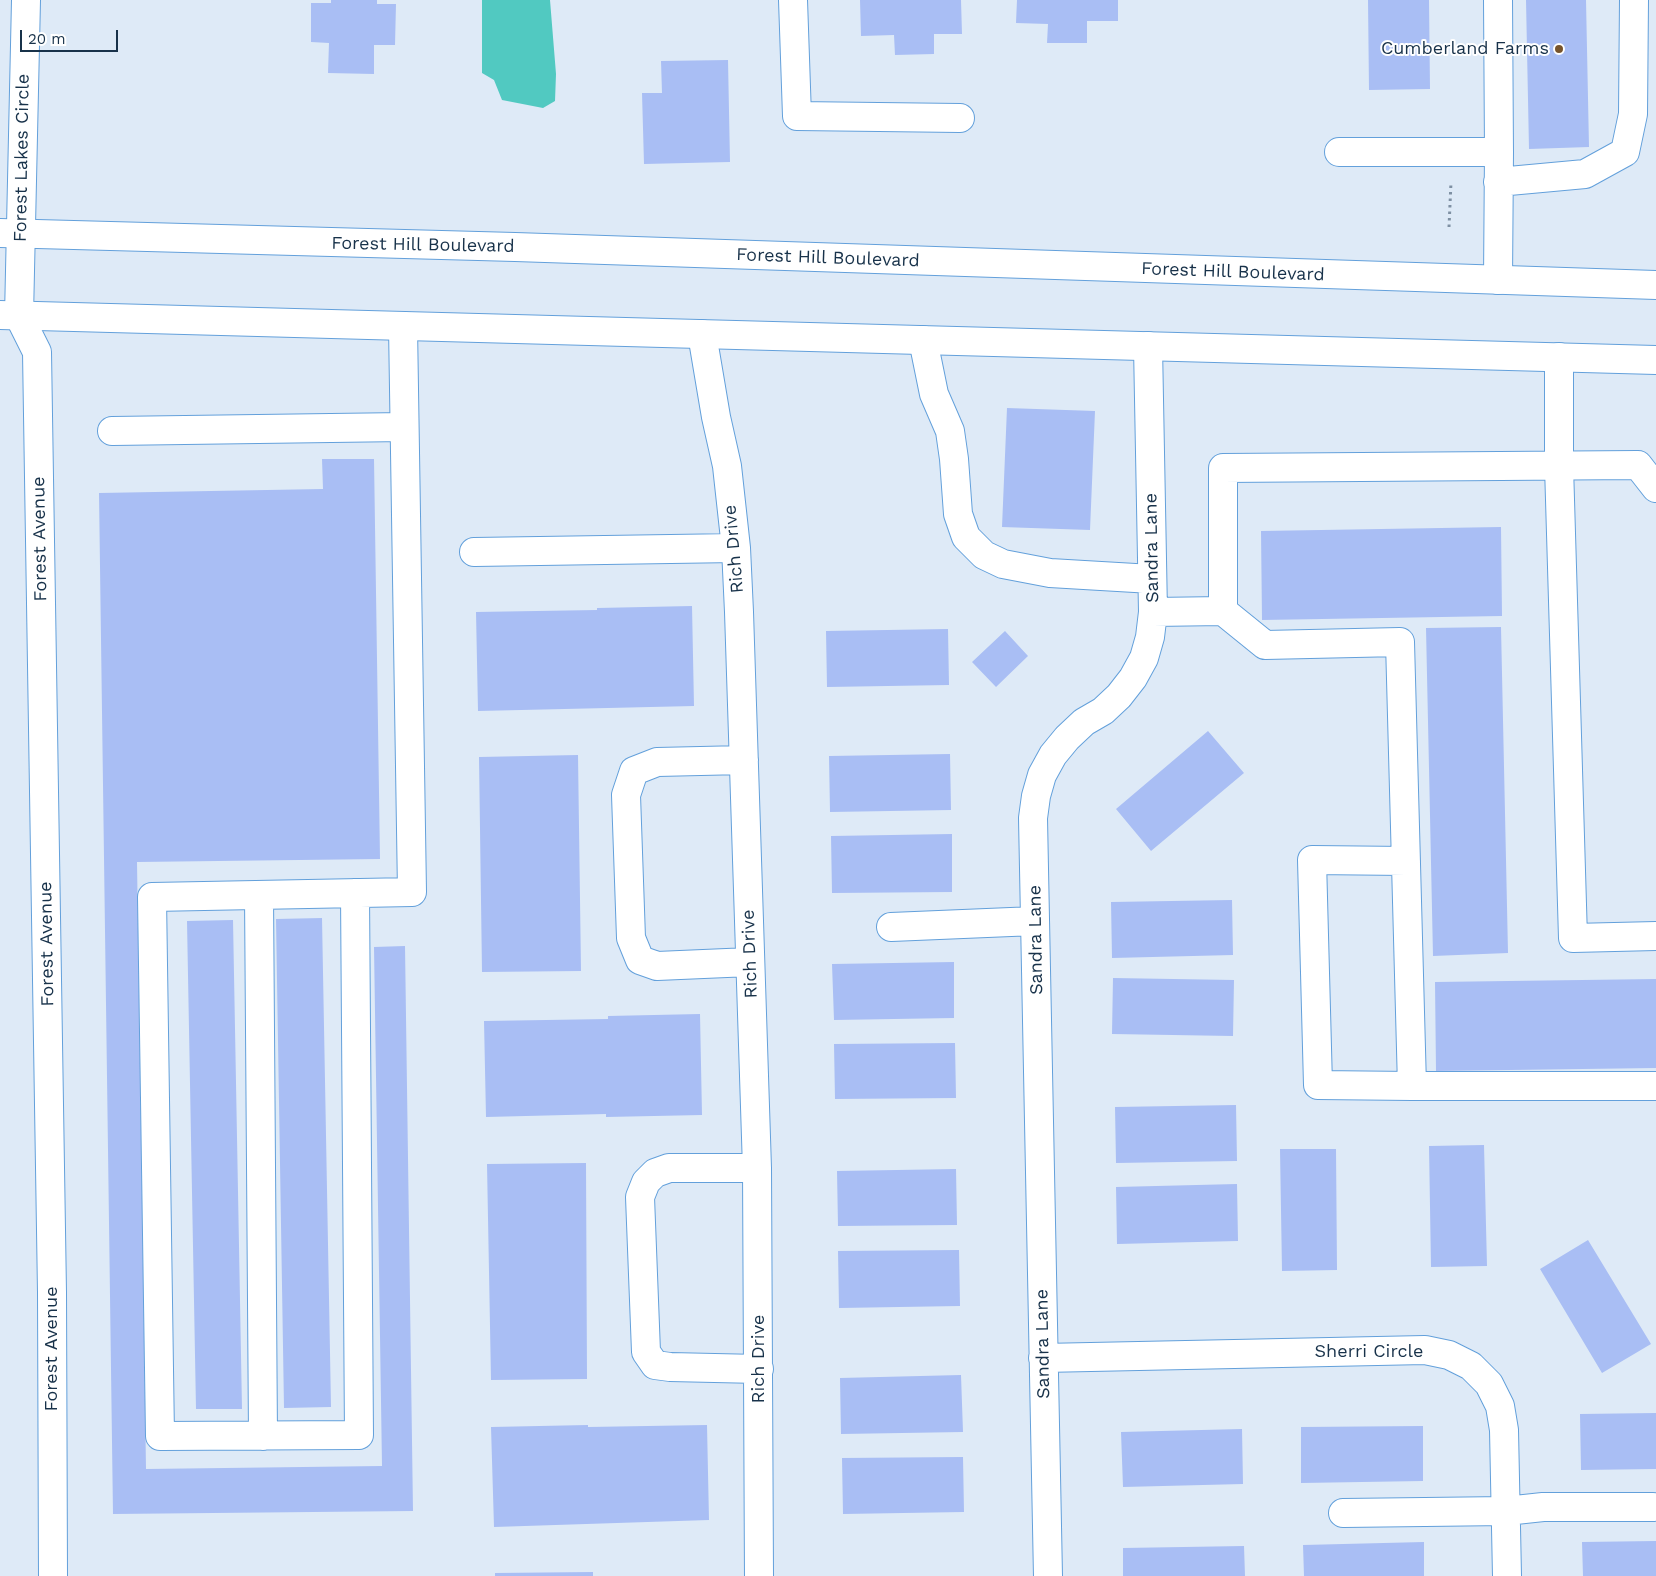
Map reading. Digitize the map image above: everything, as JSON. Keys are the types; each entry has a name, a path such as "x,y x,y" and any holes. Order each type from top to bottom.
{"street":[{"name":"Forest Lakes Circle","path":"9,316 10,234 26,0"},
{"path":"793,0 797,116 960,118"},
{"path":"1498,0 1498,280"},
{"path":"1498,182 1585,174 1626,152 1633,114 1634,0"},
{"path":"1339,152 1499,152"},
{"name":"Forest Hill Boulevard","path":"10,234 525,247 1656,285"},
{"path":"9,316 1656,360"},
{"name":"Forest Avenue","path":"9,316 37,352 52,1292 53,1576"},
{"path":"355,893 359,1435 160,1436 152,897 355,893 412,892 403,326"},
{"name":"Rich Drive","path":"702,334 716,417 727,466 736,548 757,1168 759,1576"},
{"path":"923,340 934,394 950,431 958,514 966,537 984,555 1003,564 1050,573 1152,579"},
{"name":"Sandra Lane","path":"1048,1576 1033,818 1036,796 1042,775 1053,755 1084,722 1102,711 1120,696 1134,678 1150,637 1153,612 1148,346"},
{"path":"1559,358 1559,466 1573,938 1656,936"},
{"path":"112,431 404,427"},
{"path":"1224,611 1224,468 1638,465 1656,488"},
{"path":"474,552 736,548"},
{"path":"1153,612 1224,611 1265,646 1400,642 1412,1086"},
{"path":"744,760 657,762 634,772 626,795 626,804 631,938 640,960 657,966 750,962"},
{"path":"1406,861 1312,860 1318,1085 1656,1086"},
{"path":"259,895 263,1436"},
{"path":"891,927 1035,921"},
{"path":"757,1168 668,1168 655,1173 646,1182 640,1197 646,1352 656,1365 670,1368 759,1369"},
{"name":"Sherri Circle","path":"1044,1358 1425,1350 1449,1355 1471,1366 1489,1384 1500,1406 1504,1430 1507,1576"},
{"path":"1343,1513 1653,1507"}],"path":[{"path":"1449,227 1451,180"}],"shaded area":[{"path":"482,0 550,0 556,74 555,101 543,108 502,100 494,80 482,73"}],"building":[{"path":"331,0 377,0 377,4 396,4 395,45 374,45 374,74 328,73 329,43 311,42 311,3 331,3"},
{"path":"860,0 961,0 962,34 934,34 934,54 895,55 894,35 861,36"},
{"path":"1017,0 1118,0 1118,21 1087,21 1087,43 1047,43 1048,24 1016,23"},
{"path":"1368,0 1429,0 1430,89 1369,90"},
{"path":"1526,0 1586,0 1589,147 1529,149"},
{"path":"728,60 730,162 644,164 642,93 662,93 661,61"},
{"path":"1007,408 1095,411 1090,530 1002,527"},
{"path":"322,459 374,459 380,859 137,862 146,1469 382,1466 374,947 405,946 413,1511 113,1514 99,493 323,489"},
{"path":"1501,527 1502,616 1262,620 1261,531"},
{"path":"692,606 694,706 478,711 476,612"},
{"path":"1501,627 1508,953 1433,956 1426,628"},
{"path":"948,629 949,685 827,687 826,631"},
{"path":"1005,631 1028,656 996,687 972,662"},
{"path":"1208,731 1244,773 1151,851 1116,809"},
{"path":"950,754 951,810 830,812 829,756"},
{"path":"578,755 581,971 482,972 479,757"},
{"path":"952,834 952,892 832,893 831,836"},
{"path":"1232,900 1233,955 1112,958 1111,902"},
{"path":"322,918 331,1407 284,1408 276,919"},
{"path":"233,920 242,1409 196,1409 187,921"},
{"path":"954,962 954,1018 834,1020 832,964"},
{"path":"1113,978 1234,980 1233,1036 1112,1034"},
{"path":"1656,979 1656,1068 1436,1071 1435,982"},
{"path":"700,1014 702,1115 606,1117 606,1114 486,1117 484,1021 608,1019 608,1016"},
{"path":"955,1043 956,1098 835,1099 834,1044"},
{"path":"1236,1105 1237,1161 1116,1163 1115,1107"},
{"path":"1484,1145 1487,1266 1431,1267 1429,1146"},
{"path":"1280,1149 1336,1149 1337,1270 1282,1271"},
{"path":"586,1163 587,1379 491,1380 487,1164"},
{"path":"956,1169 957,1225 838,1226 837,1171"},
{"path":"1237,1184 1238,1241 1117,1244 1116,1187"},
{"path":"1588,1240 1651,1344 1602,1373 1540,1269"},
{"path":"959,1250 960,1306 839,1308 838,1251"},
{"path":"961,1375 963,1432 841,1434 840,1378"},
{"path":"1656,1413 1656,1469 1581,1470 1580,1414"},
{"path":"588,1425 588,1427 707,1425 709,1520 494,1527 491,1427"},
{"path":"1423,1426 1423,1481 1301,1483 1301,1427"},
{"path":"1242,1429 1243,1484 1123,1487 1121,1432"},
{"path":"963,1457 964,1512 843,1514 842,1458"},
{"path":"1656,1541 1656,1576 1583,1576 1582,1542"},
{"path":"1424,1542 1424,1576 1304,1576 1303,1545"},
{"path":"1244,1546 1245,1576 1123,1576 1123,1548"},
{"path":"593,1572 593,1576 495,1576 495,1573"}],"place":[{"name":"Cumberland Farms","path":"1559,49"}]}
